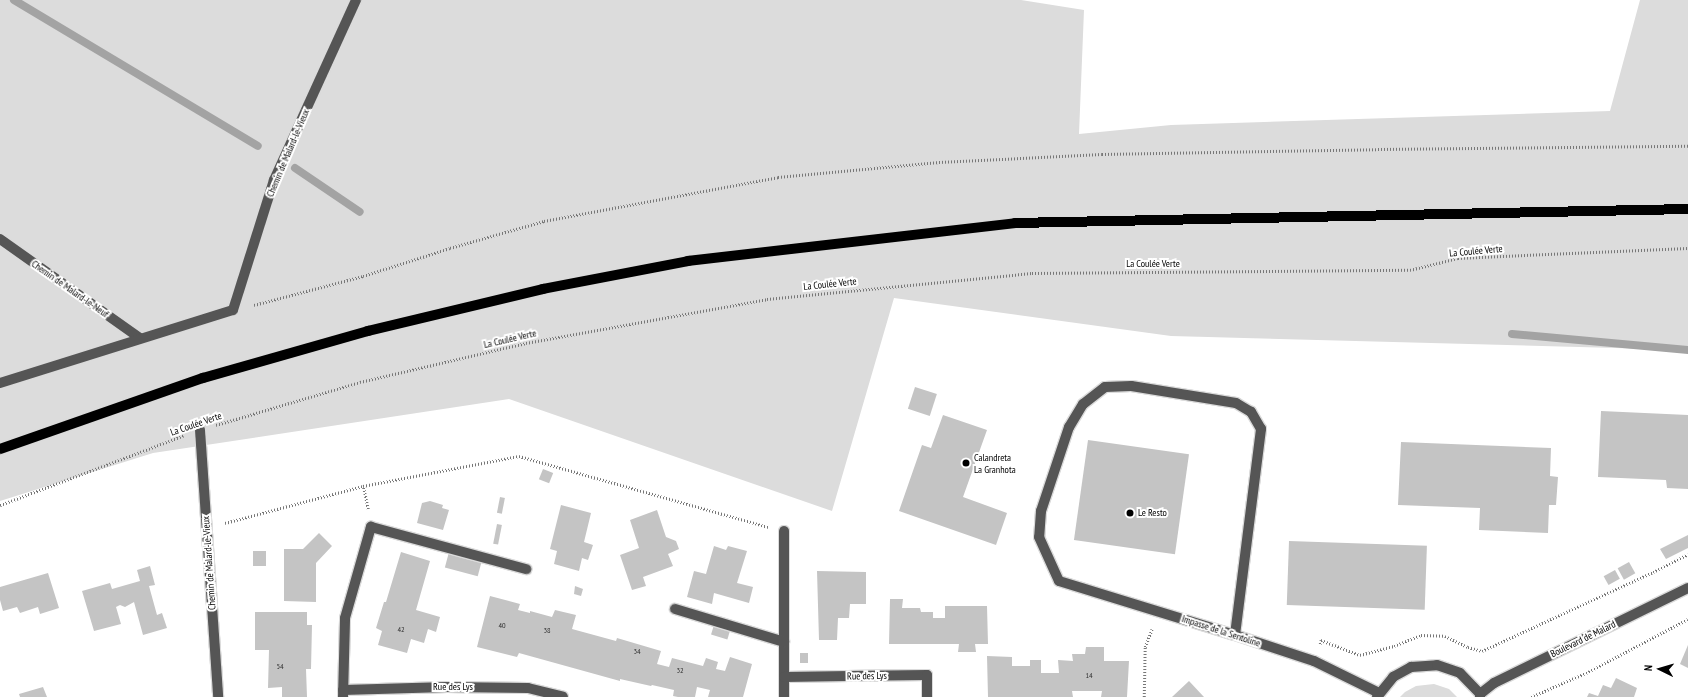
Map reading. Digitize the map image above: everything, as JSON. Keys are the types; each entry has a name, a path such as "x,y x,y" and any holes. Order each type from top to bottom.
{"main road":[{"path":"0,449 203,378 368,331 543,289 688,261 1015,223 1688,209"}],"street":[{"name":"Chemin de Malard-le-Vieux","path":"233,310 274,180 356,0"},
{"name":"Chemin de Malard-le-Neuf","path":"0,239 140,338"},
{"path":"0,383 233,310"},
{"name":"Impasse de la Sentoline","path":"1235,635 1261,429 1251,412 1236,403 1131,386 1105,387 1083,404 1069,427 1041,511 1039,537 1059,580 1314,661 1378,695"},
{"name":"Chemin de Malard-le-Vieux","path":"200,430 218,697"},
{"path":"372,527 526,569"},
{"name":"Rue des Lys","path":"372,527 345,618 343,693 447,687 528,688 563,697"},
{"path":"784,531 784,697"},
{"name":"Boulevard de Malard","path":"1480,695 1494,683 1688,588"},
{"path":"675,610 784,642"},
{"path":"1378,695 1393,677 1410,667 1437,665 1460,673 1480,695"},
{"name":"Rue des Lys","path":"784,677 927,676 927,697"}],"path":[{"path":"233,310 363,276 544,220 778,177 939,162 1102,154 1378,148 1688,146"},
{"name":"La Coulée Verte","path":"0,505 200,430 360,382 526,343 767,299 1032,273 1410,270 1458,258 1688,248"},
{"path":"207,527 363,486 519,456 784,531"},
{"path":"363,486 372,527"},
{"path":"1314,661 1321,640 1360,655 1394,646 1421,635 1445,636 1468,647 1482,651 1653,572 1688,554"},
{"path":"1144,697 1145,647 1159,611"},
{"path":"1531,697 1586,673 1688,619"}],"shaded area":[{"path":"0,0 1021,0 1084,10 1079,134 1171,125 1610,111 1640,0 1688,0 1688,350 1171,336 894,298 832,511 509,399 153,453 0,501"},
{"path":"1434,684 1449,689 1457,697 1400,697 1405,692 1416,686"}],"building":[{"path":"915,387 937,394 930,416 908,409"},
{"path":"1601,411 1688,415 1688,489 1667,488 1666,480 1598,477"},
{"path":"943,415 987,430 963,497 1007,513 996,545 899,511 922,445 931,448"},
{"name":"Le Resto","path":"1088,440 1189,454 1175,554 1074,540"},
{"path":"1401,442 1551,448 1550,476 1558,477 1556,505 1549,505 1548,533 1479,530 1480,508 1398,505"},
{"path":"543,469 553,473 549,483 539,479"},
{"path":"500,497 505,498 502,514 497,513"},
{"path":"430,501 443,505 442,508 449,510 443,530 417,523 422,503"},
{"path":"561,505 591,513 584,542 593,545 588,560 582,558 579,571 554,564 557,551 550,549"},
{"path":"657,510 666,537 676,541 679,549 668,554 673,566 643,577 646,586 632,590 620,555 639,548 630,520"},
{"path":"497,524 502,525 498,545 493,544"},
{"path":"319,533 332,546 316,563 316,602 284,601 284,549 303,549"},
{"path":"1688,535 1688,548 1666,559 1660,549"},
{"path":"1289,541 1427,546 1425,610 1287,605"},
{"path":"714,546 726,550 728,546 747,551 737,583 753,587 749,603 714,593 712,604 687,597 694,571 706,574"},
{"path":"253,551 266,551 266,566 253,566"},
{"path":"401,552 430,561 416,610 440,617 436,632 428,629 424,643 411,639 407,653 378,645 382,631 376,628 384,602 386,602"},
{"path":"449,552 482,561 478,576 445,567"},
{"path":"1629,562 1635,573 1624,580 1618,568"},
{"path":"150,566 155,585 149,586 157,615 162,613 167,628 143,635 134,602 125,607 120,605 116,607 121,624 94,631 82,591 110,583 112,589 140,581 137,570"},
{"path":"1615,570 1620,579 1608,585 1604,576"},
{"path":"817,571 866,572 866,604 850,604 849,618 838,618 837,640 819,640"},
{"path":"48,573 59,608 40,614 38,607 20,613 17,607 3,611 0,600 0,587"},
{"path":"575,586 583,589 581,596 574,594"},
{"path":"490,596 520,604 518,610 530,613 530,611 552,617 555,610 576,615 572,629 616,641 617,638 661,651 657,664 669,667 672,658 703,666 706,658 718,662 716,669 725,671 730,657 752,664 743,697 708,697 710,690 697,687 695,697 678,697 673,696 674,690 620,679 620,681 519,653 517,657 477,647"},
{"path":"890,599 903,599 902,608 920,608 921,612 933,612 933,618 945,618 945,606 987,606 988,644 975,644 976,652 958,652 959,644 889,644"},
{"path":"255,612 307,612 307,625 312,625 311,669 306,669 307,697 282,697 282,687 268,688 269,650 255,650"},
{"path":"714,625 730,630 727,640 711,635"},
{"path":"1688,645 1688,668 1680,664"},
{"path":"1086,647 1104,647 1104,661 1129,661 1127,697 1101,697 1102,691 1072,691 1073,697 988,697 987,656 1012,657 1012,666 1030,666 1030,660 1041,660 1041,673 1059,673 1058,660 1073,661 1072,654 1085,654"},
{"path":"800,653 808,653 808,663 800,663"},
{"path":"1616,678 1637,688 1634,697 1587,697 1589,693 1598,696 1603,685 1611,688"},
{"path":"1189,681 1204,697 1172,697"},
{"path":"43,687 47,697 20,697 19,694"}],"waterway":[{"path":"14,0 258,146"},
{"path":"295,168 360,212"},
{"path":"1512,334 1688,350"}],"place":[{"name":"Calandreta La Granhota","path":"966,463"},
{"name":"Le Resto","path":"1130,513"}]}
